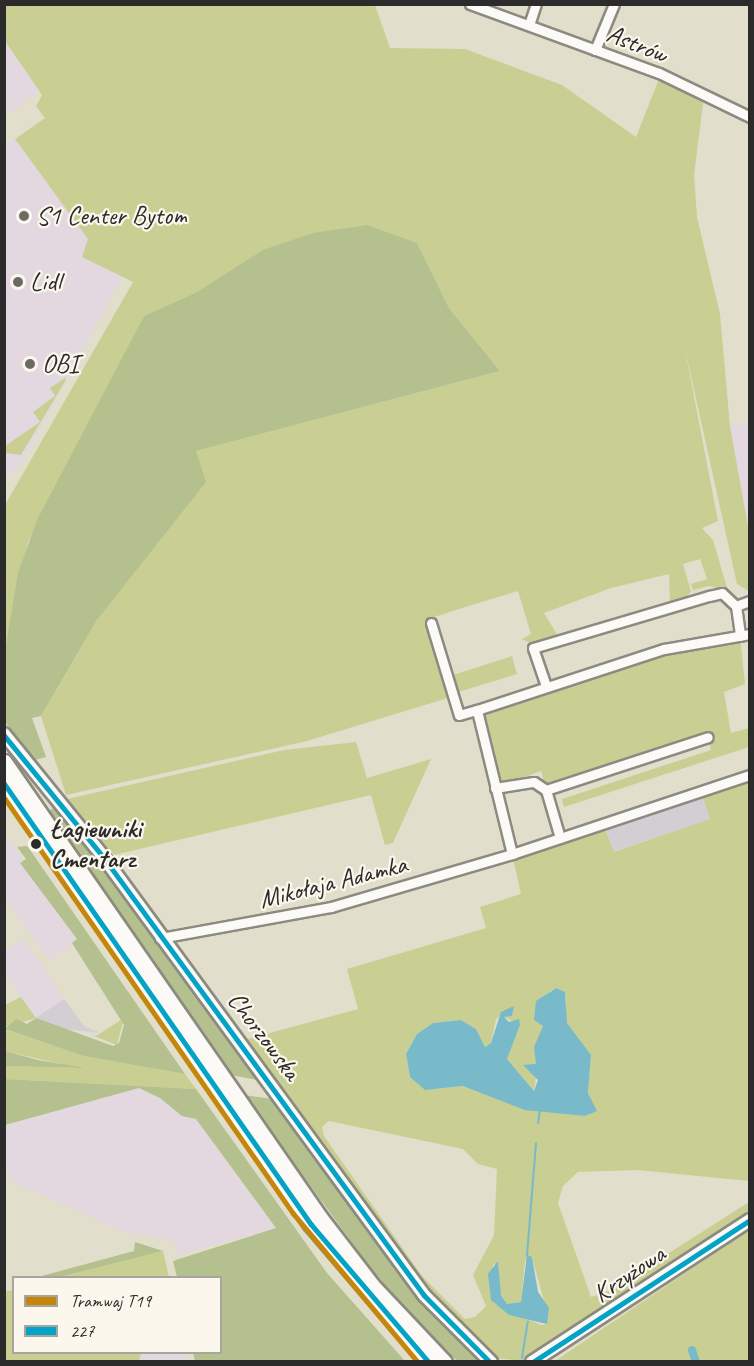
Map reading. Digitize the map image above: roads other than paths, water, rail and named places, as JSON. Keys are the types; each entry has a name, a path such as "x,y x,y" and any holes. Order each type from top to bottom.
{"main road":[{"path":"4,762 202,1058 233,1112 330,1250 438,1360"},
{"path":"4,782 202,1058 249,1115 374,1288 438,1360"}],"street":[{"name":"Astrów","path":"470,4 595,50 750,117"},
{"path":"529,25 536,4"},
{"path":"595,50 614,4"},
{"path":"431,623 459,715 664,649 745,635 736,606 723,593 533,648 546,686"},
{"path":"736,606 750,601"},
{"path":"477,710 512,854"},
{"name":"Chorzowska","path":"4,734 160,938 424,1295 491,1362"},
{"path":"546,790 708,737"},
{"name":"Mikołaja Adamka","path":"160,938 331,907 512,854 750,775"},
{"path":"495,788 534,782 546,790 560,838"},
{"name":"Krzyżowa","path":"532,1362 750,1220"}],"water":[{"path":"556,988 565,992 567,1023 591,1055 588,1093 597,1111 585,1116 525,1110 463,1086 425,1090 410,1077 406,1054 417,1034 433,1023 461,1020 476,1029 485,1047 491,1043 501,1012 514,1006 512,1016 504,1017 509,1022 519,1019 520,1025 507,1059 534,1091 538,1080 523,1065 536,1064 534,1047 543,1026 534,1020 536,1001"},
{"path":"527,1255 532,1257 538,1292 549,1308 547,1324 509,1315 491,1300 488,1274 498,1261 501,1295 507,1304 521,1302"}],"waterway":[{"path":"538,1123 540,1111"},
{"path":"527,1255 536,1143"},
{"path":"522,1358 528,1321"},
{"path":"692,1350 696,1362"}],"tram line":[{"name":"T19","path":"4,797 293,1213 418,1362"}],"place":[{"name":"S1 Center Bytom","path":"24,216"},
{"name":"Lidl","path":"18,282"},
{"name":"OBI","path":"30,364"},
{"name":"Łagiewniki Cmentarz","path":"36,844"}]}
